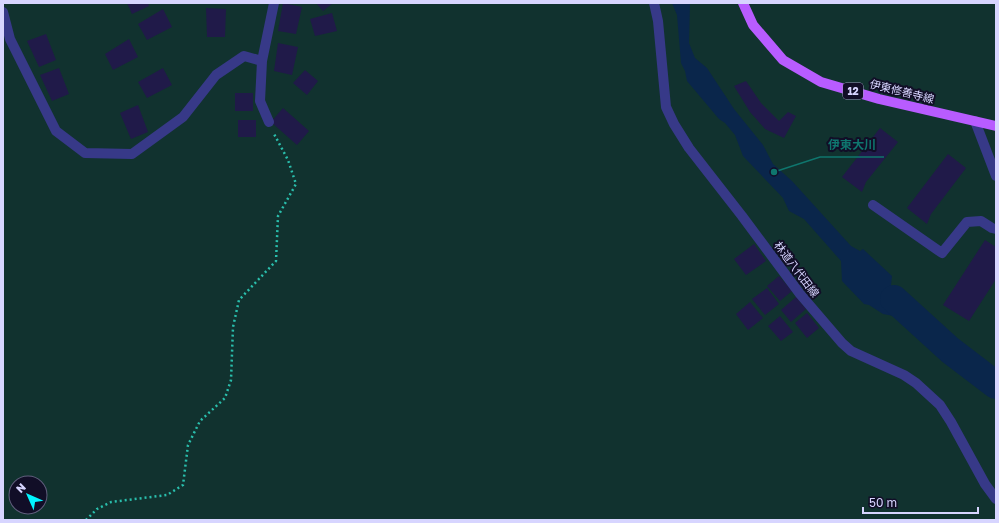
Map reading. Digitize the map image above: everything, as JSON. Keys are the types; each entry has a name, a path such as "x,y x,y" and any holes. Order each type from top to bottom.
{"main road":[{"name":"伊東修善寺線","path":"743,3 753,25 783,60 821,82 879,99 996,126"}],"street":[{"path":"269,122 260,101 262,61 274,3"},
{"name":"林道八代田線","path":"654,3 658,21 666,107 674,124 689,148 800,294 842,343 852,351 904,375 916,383 940,405 985,484 996,499"},
{"path":"3,12 10,39 56,131 85,153 132,154 183,117 216,75 244,56 262,61"},
{"path":"976,121 996,176"},
{"path":"873,205 942,253 967,222 981,221 996,229"}],"path":[{"path":"86,520 97,509 111,502 167,495 183,485 188,446 200,420 225,398 231,380 233,327 239,300 276,261 278,216 296,184 288,160 269,122"}],"green space":[{"path":"3,3 996,3 996,520 3,520"}],"water":[{"path":"672,3 690,3 689,43 695,58 707,68 734,109 763,145 773,164 792,181 851,246 860,251 863,249 892,276 891,285 906,306 929,328 904,318 883,314 869,305 864,304 842,281 841,261 804,219 789,211 783,198 743,156 735,135 725,123 719,119 687,81 685,71 681,63 677,15"}],"building":[{"path":"127,3 148,3 149,6 132,14"},
{"path":"283,3 302,7 296,34 278,31"},
{"path":"316,3 333,3 323,11"},
{"path":"206,8 226,9 225,37 207,37"},
{"path":"163,9 172,27 147,40 138,24"},
{"path":"332,13 337,31 315,36 310,19"},
{"path":"46,34 56,60 39,67 27,41"},
{"path":"129,39 138,57 113,70 105,54"},
{"path":"278,43 298,47 292,75 274,71"},
{"path":"59,68 69,94 52,101 40,75"},
{"path":"163,68 172,85 147,98 138,82"},
{"path":"305,70 318,81 307,95 293,83"},
{"path":"746,81 761,103 779,121 788,112 796,116 784,138 765,129 750,112 734,86"},
{"path":"235,93 253,93 253,111 235,111"},
{"path":"138,105 148,132 131,139 120,113"},
{"path":"283,108 309,131 297,145 271,122"},
{"path":"238,120 256,120 256,137 238,137"},
{"path":"880,128 898,142 866,182 862,192 842,177"},
{"path":"948,154 966,168 931,214 927,224 907,208"},
{"path":"985,240 996,247 996,279 969,321 943,305"},
{"path":"754,244 766,261 746,275 734,259"},
{"path":"779,276 792,291 780,301 767,286"},
{"path":"767,288 779,304 765,315 752,299"},
{"path":"796,297 806,309 791,322 781,310"},
{"path":"750,302 763,318 748,330 736,314"},
{"path":"807,313 819,328 807,338 795,323"},
{"path":"780,316 793,332 781,341 768,326"}],"waterway":[{"path":"894,299 950,350 996,385"}],"place":[{"name":"伊東大川","path":"774,172"}]}
